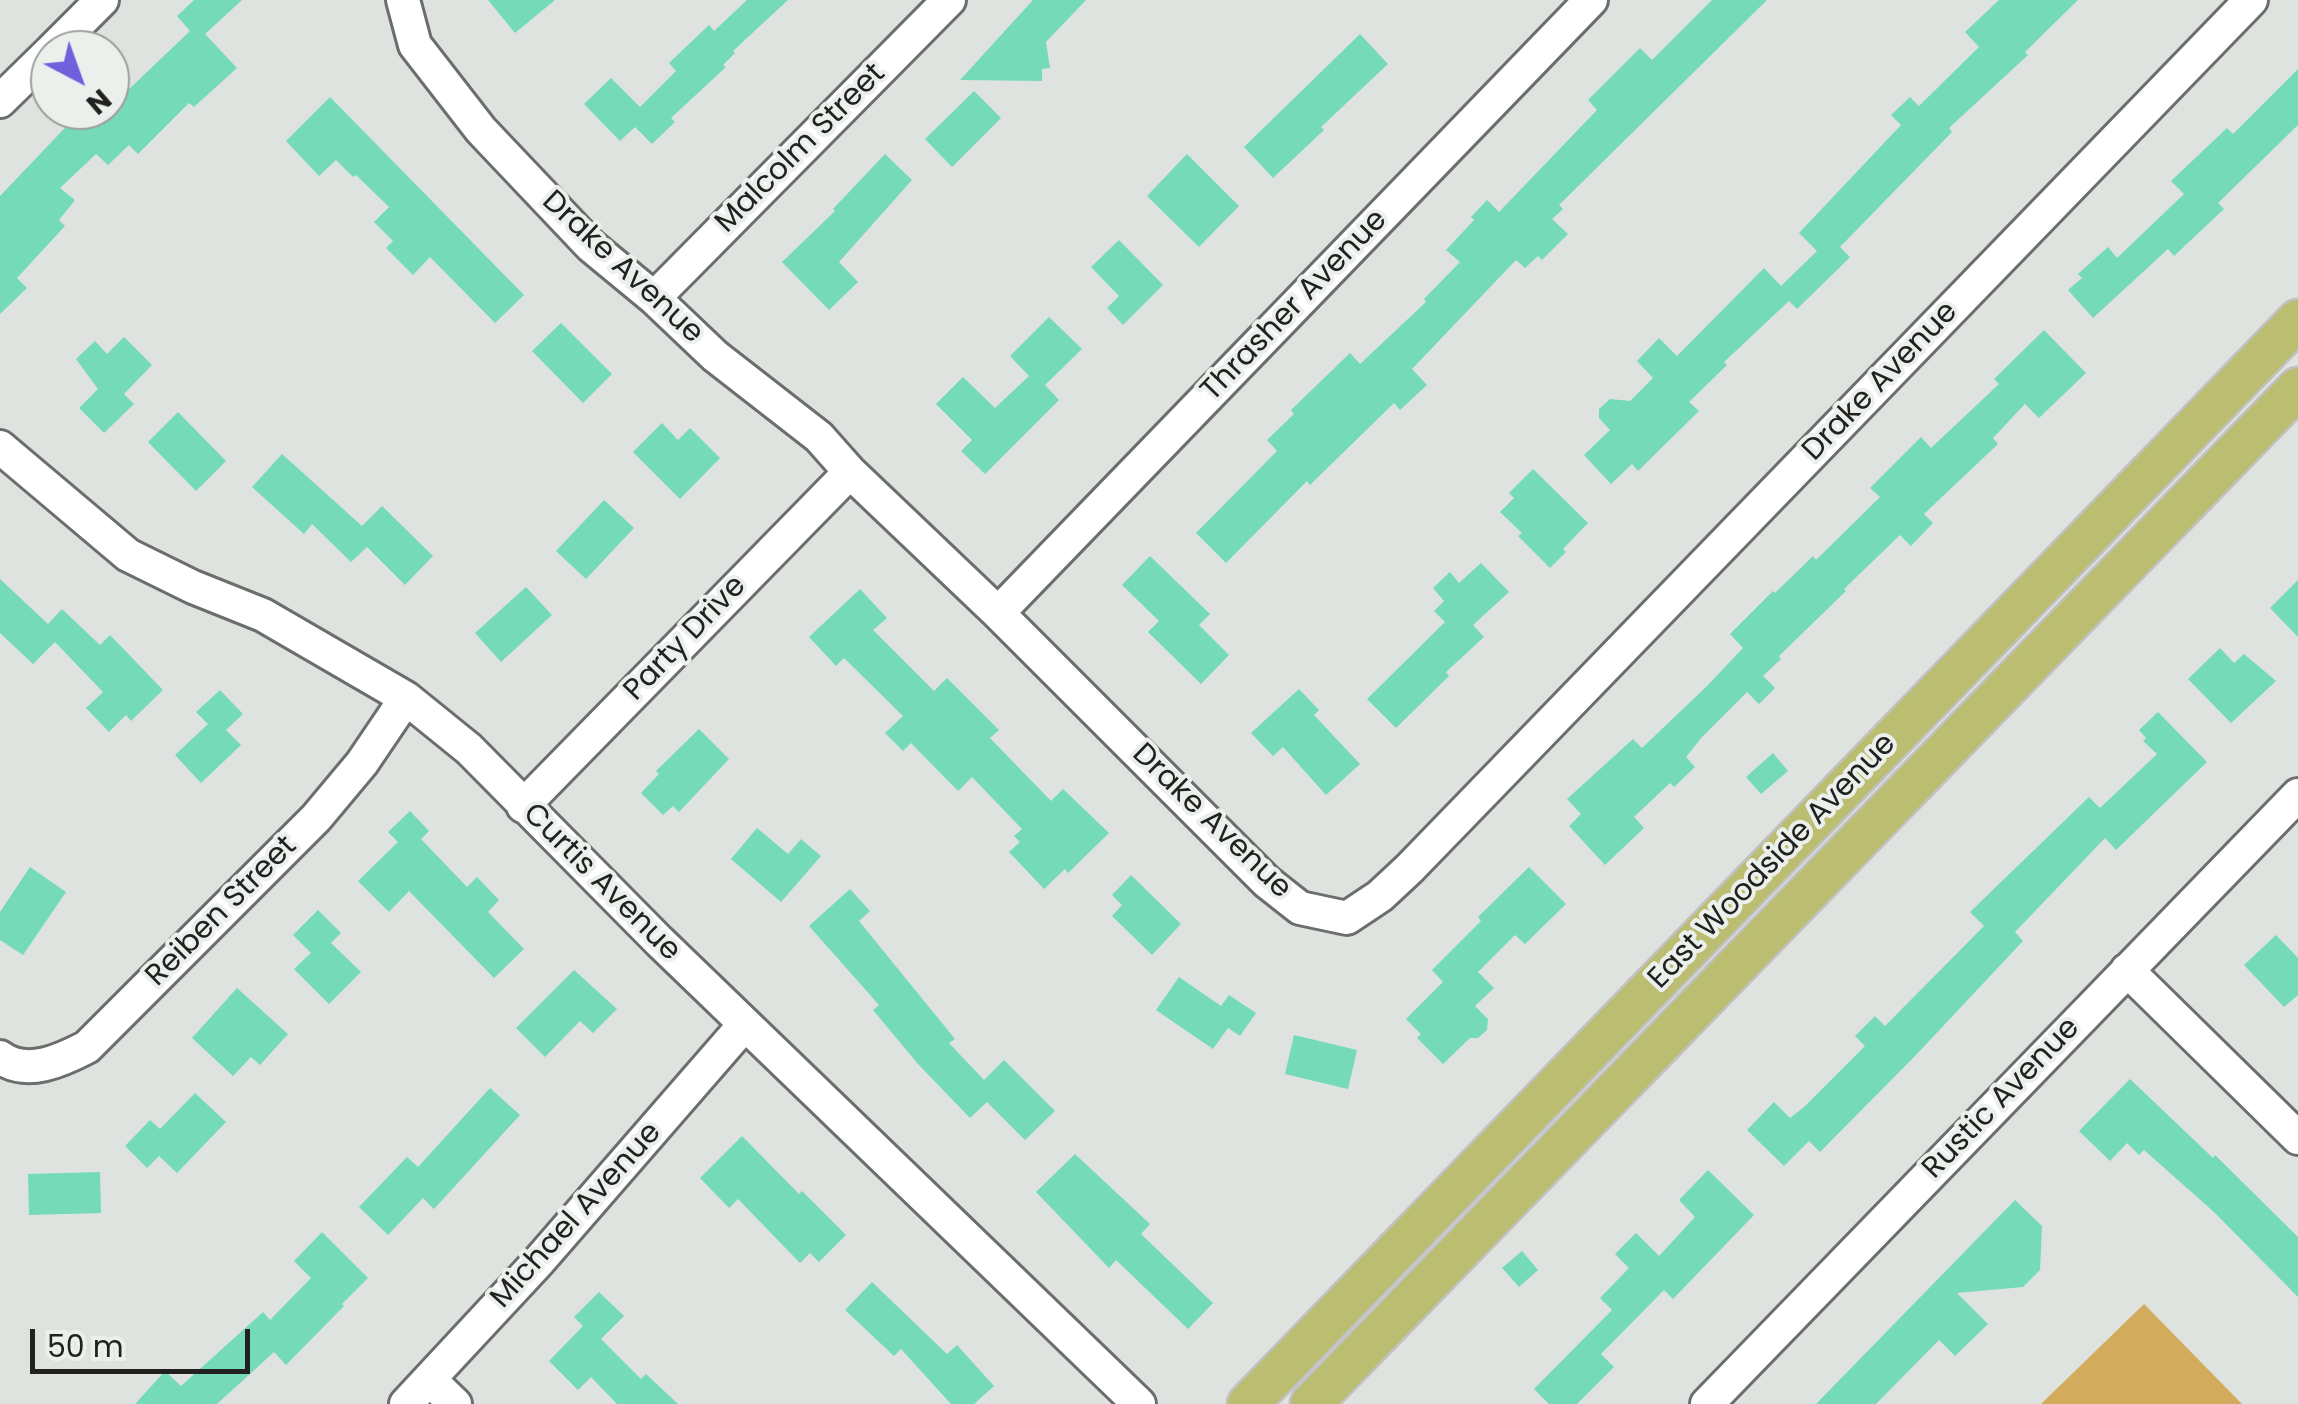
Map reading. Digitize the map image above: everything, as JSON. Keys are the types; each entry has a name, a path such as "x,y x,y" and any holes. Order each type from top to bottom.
{"main road":[{"name":"East Woodside Avenue","path":"1248,1404 2298,320"},
{"name":"East Woodside Avenue","path":"1311,1404 2298,388"}],"street":[{"path":"72,30 102,0"},
{"name":"Drake Avenue","path":"404,0 414,45 482,130 591,246 715,356 820,437 850,472 998,612 1266,882 1300,908 1347,918 1380,896 1409,869 2251,0"},
{"name":"Malcolm Street","path":"654,298 949,0"},
{"name":"Thrasher Avenue","path":"998,612 1591,0"},
{"path":"0,101 30,72"},
{"name":"Curtis Avenue","path":"0,447 128,555 262,615 406,698 469,749 746,1024 1140,1404"},
{"name":"Party Drive","path":"523,806 850,472"},
{"name":"Reiben Street","path":"0,1057 7,1062 51,1066 87,1046 316,818 362,763 406,698"},
{"name":"Rustic Avenue","path":"1707,1404 2298,795"},
{"path":"2127,970 2298,1138"},
{"name":"Michael Avenue","path":"406,1404 746,1024"},
{"path":"430,1380 455,1404"}],"shaded area":[{"path":"2144,1304 2242,1404 2041,1404"}],"building":[{"path":"194,0 242,0 205,34 237,68 194,107 189,103 138,154 129,145 108,165 96,154 60,188 75,200 59,220 65,226 17,278 27,288 0,314 0,196 63,130 130,130 130,88 190,31 177,16"},
{"path":"488,0 555,0 515,33"},
{"path":"747,0 788,0 733,51 723,65 726,67 671,118 675,122 652,144 635,127 620,141 584,104 611,78 640,107 676,71 669,63 709,25 714,31"},
{"path":"1033,0 1086,0 1046,42 1050,68 1042,69 1042,81 960,80"},
{"path":"1712,0 1767,0 1559,205 1563,209 1552,219 1568,234 1542,260 1538,256 1525,268 1516,260 1412,369 1427,385 1400,410 1394,403 1310,485 1307,481 1226,563 1196,533 1277,451 1267,440 1294,414 1291,410 1350,353 1360,364 1426,302 1424,299 1460,262 1446,250 1487,200 1499,212 1597,110 1588,100 1640,48 1652,60"},
{"path":"1999,0 2078,0 2025,52 2028,55 1949,128 1952,132 1840,247 1850,257 1797,309 1789,301 1724,362 1727,365 1689,402 1699,411 1638,471 1632,464 1611,484 1584,455 1610,430 1599,418 1599,409 1610,399 1630,401 1653,378 1637,361 1659,338 1677,356 1764,268 1781,286 1817,251 1799,233 1901,125 1891,115 1910,97 1919,106 1979,47 1965,32"},
{"path":"1360,34 1388,64 1273,178 1244,147"},
{"path":"2298,69 2298,125 2218,203 2224,209 2174,256 2168,249 2093,318 2068,290 2082,278 2078,274 2108,247 2117,258 2184,194 2171,181 2227,128 2233,134"},
{"path":"974,91 1001,118 952,167 925,139"},
{"path":"330,97 524,295 495,323 430,257 413,275 386,248 393,241 374,222 389,207 356,175 353,177 336,160 319,176 286,141"},
{"path":"885,154 912,180 839,262 858,282 829,310 782,262 835,211"},
{"path":"1187,154 1239,206 1199,247 1147,196"},
{"path":"1119,240 1163,285 1123,325 1107,308 1119,296 1091,267"},
{"path":"1049,317 1082,349 1045,385 1059,400 985,474 961,451 972,440 936,404 963,377 995,408 1029,376 1010,356"},
{"path":"561,323 612,374 583,403 532,351"},
{"path":"2044,330 2086,373 2039,418 2025,404 1993,438 1998,444 1924,514 1933,523 1911,546 1900,535 1844,589 1763,676 1775,688 1759,704 1747,692 1702,737 1686,757 1695,767 1674,787 1670,783 1634,817 1644,828 1605,865 1569,826 1581,814 1567,799 1633,739 1642,748 1707,686 1743,648 1730,634 1813,556 1816,560 1880,497 1870,488 1921,437 1931,448 1999,384 1994,379"},
{"path":"124,337 152,365 124,394 134,404 104,433 79,408 98,389 76,359 95,341 107,354"},
{"path":"178,412 226,461 196,491 148,442"},
{"path":"662,423 678,440 690,428 720,458 680,499 633,452"},
{"path":"282,454 362,526 382,506 433,556 405,585 367,547 351,562 312,524 304,534 252,487"},
{"path":"1533,469 1588,523 1550,568 1500,512 1514,498 1509,493"},
{"path":"604,500 634,528 586,579 556,551"},
{"path":"1150,556 1210,614 1199,625 1229,655 1201,684 1148,632 1159,621 1122,585"},
{"path":"1481,563 1509,592 1473,625 1484,637 1396,728 1367,699 1445,622 1434,611 1444,601 1433,588 1450,572 1459,583"},
{"path":"0,579 48,624 62,609 100,645 110,635 163,690 131,721 126,715 109,732 86,708 103,692 55,642 33,664 0,633"},
{"path":"2298,580 2298,637 2270,608"},
{"path":"526,587 552,615 501,662 475,633"},
{"path":"860,589 887,618 873,630 934,691 947,678 999,730 990,738 1051,801 1063,789 1109,833 1068,873 1065,869 1044,889 1009,852 1020,842 1014,836 1022,829 972,777 958,791 911,743 903,751 885,733 903,716 844,658 836,666 809,637"},
{"path":"2220,648 2234,663 2244,654 2276,681 2231,723 2188,679"},
{"path":"1299,689 1319,710 1314,715 1360,764 1326,795 1283,747 1273,756 1251,733"},
{"path":"220,690 243,714 226,730 241,745 201,783 175,755 208,724 196,712"},
{"path":"2158,712 2207,762 2116,850 2105,838 2015,932 2023,941 1915,1056 1820,1152 1809,1141 1784,1166 1747,1130 1774,1102 1790,1118 1804,1107 1865,1046 1855,1036 1875,1016 1885,1026 1984,926 1970,912 2089,797 2100,808 2157,754 2143,741 2146,738 2139,730"},
{"path":"699,729 729,759 679,812 673,806 663,815 641,793 659,774 656,771"},
{"path":"1773,753 1788,771 1761,794 1746,777"},
{"path":"410,811 429,831 421,839 467,887 477,877 499,900 488,912 524,949 494,978 409,891 389,912 358,881 398,842 388,832"},
{"path":"757,828 788,854 801,839 821,856 781,902 731,859"},
{"path":"30,867 66,892 23,955 0,940 0,912"},
{"path":"1529,867 1566,904 1525,944 1515,935 1478,972 1494,988 1475,1006 1488,1019 1487,1030 1478,1038 1470,1038 1443,1064 1417,1038 1421,1034 1406,1019 1443,982 1432,970"},
{"path":"1131,875 1181,924 1152,955 1112,916 1122,905 1112,895"},
{"path":"850,889 870,911 859,921 955,1039 949,1043 984,1080 1004,1060 1055,1111 1025,1140 987,1102 970,1118 918,1064 873,1010 879,1005 809,926"},
{"path":"318,910 341,933 331,943 361,972 329,1004 294,969 311,953 293,935"},
{"path":"2276,935 2298,958 2298,995 2284,1007 2244,965"},
{"path":"574,970 617,1009 593,1033 580,1021 545,1057 516,1028"},
{"path":"1179,977 1221,1006 1229,995 1256,1013 1240,1036 1228,1028 1213,1049 1156,1010"},
{"path":"237,988 288,1034 260,1065 251,1057 233,1076 192,1038"},
{"path":"1294,1035 1357,1050 1348,1089 1285,1074"},
{"path":"2130,1079 2298,1237 2298,1297 2214,1212 2144,1150 2139,1155 2127,1143 2110,1161 2079,1131"},
{"path":"490,1088 520,1115 434,1209 423,1198 388,1235 359,1207 407,1157 418,1167"},
{"path":"195,1093 226,1122 177,1173 159,1156 147,1168 125,1146 150,1120 160,1129"},
{"path":"742,1136 846,1235 819,1262 810,1253 800,1263 738,1199 729,1208 700,1178"},
{"path":"1075,1154 1150,1224 1141,1234 1213,1303 1188,1329 1116,1260 1109,1268 1036,1192"},
{"path":"1708,1170 1754,1215 1673,1299 1664,1290 1601,1354 1614,1367 1577,1404 1549,1404 1534,1389 1612,1310 1600,1298 1629,1268 1615,1254 1636,1233 1659,1256 1695,1217 1679,1200"},
{"path":"100,1172 101,1213 29,1215 28,1174"},
{"path":"2015,1200 2042,1226 2040,1270 2023,1287 1957,1293 1988,1324 1955,1356 1939,1340 1876,1404 1816,1404"},
{"path":"322,1232 368,1278 286,1365 274,1352 217,1404 135,1404 165,1371 181,1386 263,1312 270,1320 311,1278 294,1261"},
{"path":"1522,1251 1538,1270 1519,1287 1502,1268"},
{"path":"872,1282 947,1354 957,1345 994,1386 974,1404 951,1404 901,1349 894,1356 845,1310"},
{"path":"599,1292 624,1316 601,1339 641,1379 646,1374 678,1404 617,1404 591,1377 578,1390 549,1361 583,1326 574,1317"}]}
